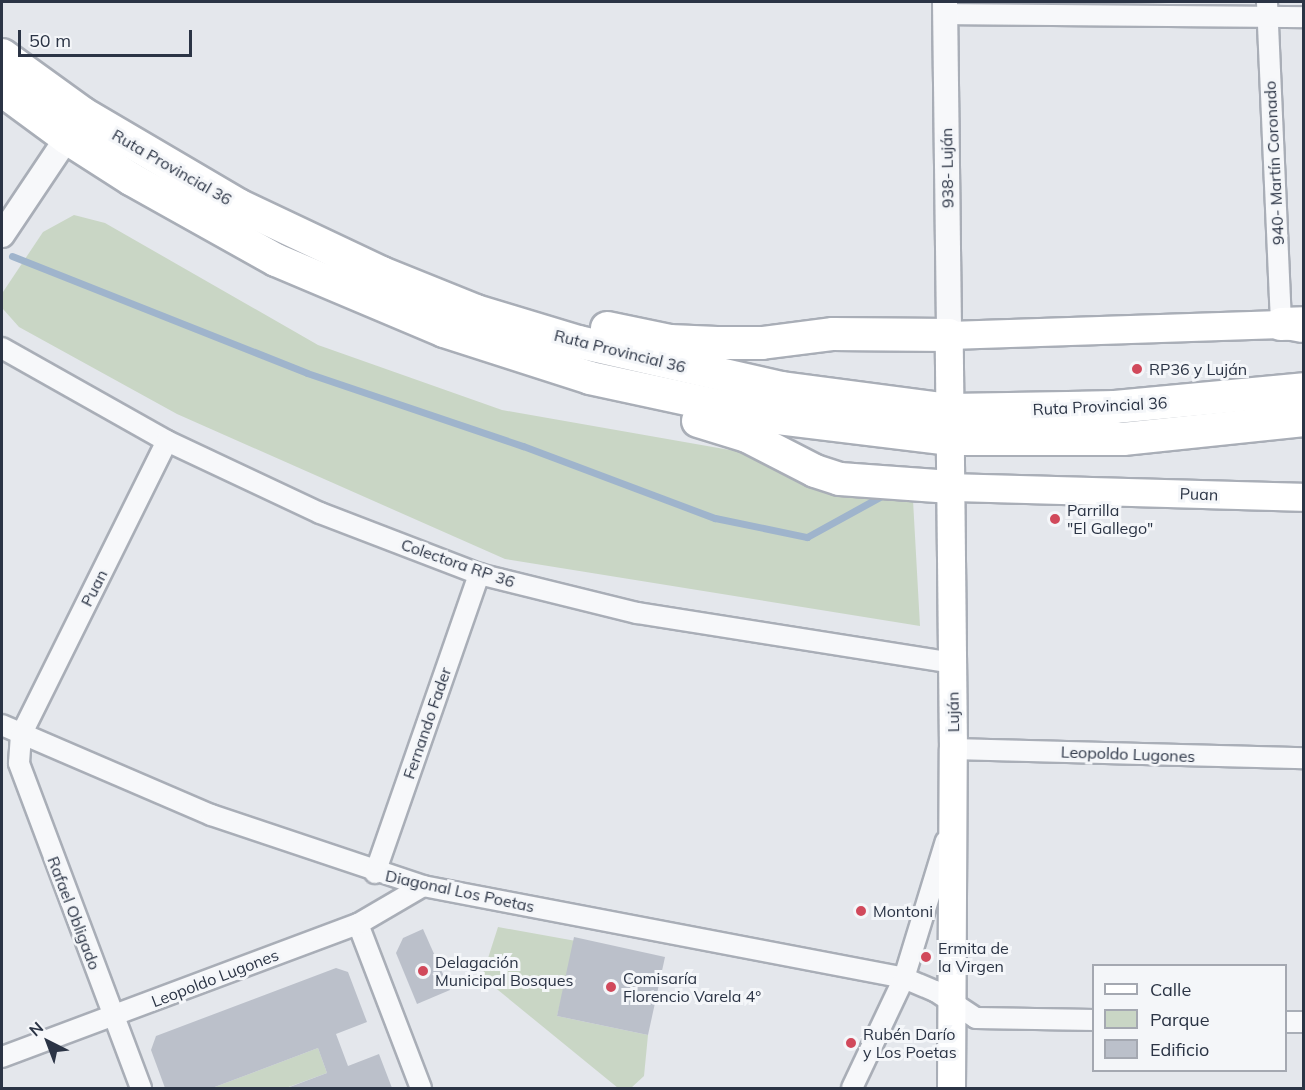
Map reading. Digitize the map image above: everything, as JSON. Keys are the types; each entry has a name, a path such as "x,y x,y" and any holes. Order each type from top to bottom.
{"main road":[{"name":"Ruta Provincial 36","path":"2,55 82,113 189,178 382,273 476,311 646,359 852,400 949,425 1304,389"},
{"name":"Ruta Provincial 36","path":"2,90 67,138 276,260 444,331 557,368 681,400 770,417 949,425 1123,439 1304,420"},
{"path":"382,273 463,283 548,313 670,341 762,343 833,334 949,335 1296,325"},
{"name":"Luján","path":"949,335 953,749 951,1089"},
{"path":"557,368 591,388 747,436 815,471 857,482 951,487"},
{"name":"Puan","path":"951,487 1304,497"}],"street":[{"path":"945,8 1267,9 1304,17"},
{"name":"938- Luján","path":"945,8 949,335"},
{"name":"940- Martín Coronado","path":"1267,9 1296,325"},
{"path":"2,235 67,138"},
{"name":"Colectora RP 36","path":"2,348 167,441 320,513 479,574 637,613 952,663"},
{"name":"Puan","path":"21,735 167,441"},
{"name":"Fernando Fader","path":"375,873 479,574"},
{"name":"Diagonal Los Poetas","path":"2,724 21,735 211,815 375,873 423,886 904,978 976,1018 1092,1020"},
{"name":"Rafael Obligado","path":"21,735 19,763 25,784 141,1089"},
{"name":"Leopoldo Lugones","path":"953,749 1304,759"},
{"path":"852,1089 904,978 952,821"},
{"name":"Leopoldo Lugones","path":"2,1057 358,924 423,886"},
{"path":"358,924 421,1089"},
{"path":"1287,1022 1304,1022"}],"green space":[{"path":"74,215 105,223 318,345 502,410 912,482 920,626 505,559 177,414 19,327 3,309 3,292 43,232"},
{"path":"498,927 576,941 557,1016 648,1035 644,1076 631,1088 618,1088 482,977"},
{"path":"318,1048 327,1073 286,1088 212,1088"}],"building":[{"name":"Delagación Municipal Bosques","path":"423,929 450,990 417,1004 396,953 403,938"},
{"name":"Comisaría Florencio Varela 4°","path":"574,937 665,957 648,1035 557,1016"},
{"path":"336,968 348,972 367,1022 336,1034 348,1066 379,1054 392,1088 287,1088 327,1073 318,1048 212,1088 165,1088 151,1050 156,1036"}],"waterway":[{"path":"12,256 307,373 523,446 715,518 807,537 887,493"}],"place":[{"name":"RP36 y Luján","path":"1137,369"},
{"name":"Parrilla \"El Gallego\"","path":"1055,519"},
{"name":"Montoni","path":"861,911"},
{"name":"Ermita de la Virgen","path":"926,957"},
{"name":"Delagación Municipal Bosques","path":"423,971"},
{"name":"Comisaría Florencio Varela 4°","path":"611,987"},
{"name":"Rubén Darío y Los Poetas","path":"851,1043"}]}
